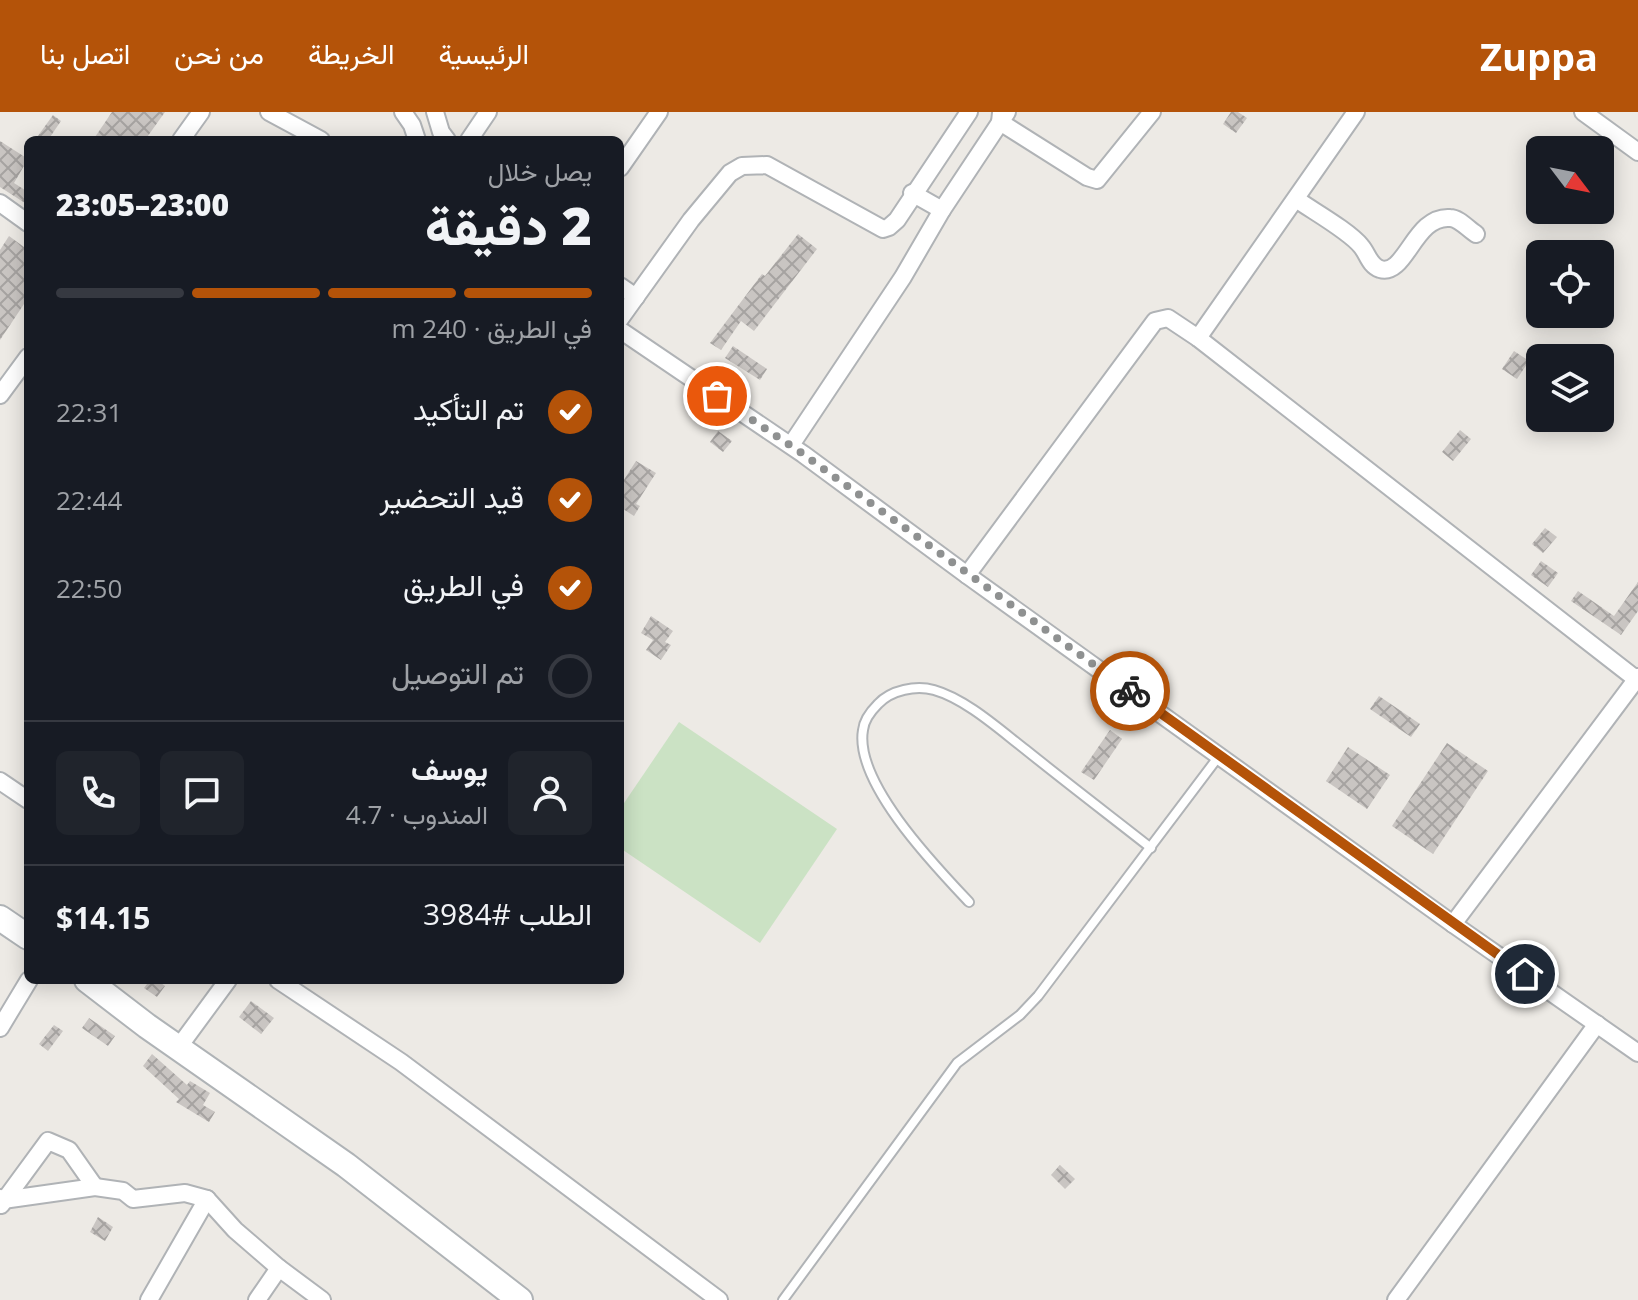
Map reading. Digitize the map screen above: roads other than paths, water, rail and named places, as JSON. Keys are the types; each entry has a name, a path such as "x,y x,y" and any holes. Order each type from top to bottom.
{"street":[{"path":"184,136 201,112"},
{"path":"269,112 314,136"},
{"path":"403,112 416,136"},
{"path":"435,112 444,136"},
{"path":"472,136 488,112"},
{"path":"624,162 659,112"},
{"path":"624,314 691,220 730,173 742,166 767,165 883,229 897,220 912,193 969,112"},
{"path":"791,445 903,277 1002,115 1087,177 1097,180 1152,112"},
{"path":"1583,112 1638,152"},
{"path":"1198,338 1296,199 1351,114"},
{"path":"912,193 942,210"},
{"path":"1296,199 1360,245 1369,261 1387,270 1398,265 1417,236 1437,219 1455,219 1476,234"},
{"path":"0,203 24,220"},
{"path":"624,289 636,297"},
{"path":"967,575 1155,321 1168,318 1198,338 1637,678 1453,924"},
{"path":"624,333 791,445 1453,924 1638,1053"},
{"path":"0,395 24,362"},
{"path":"0,781 24,797"},
{"path":"0,918 24,934"},
{"path":"0,1028 27,984"},
{"path":"92,984 346,1165 520,1300"},
{"path":"178,1048 225,984"},
{"path":"284,984 401,1062 719,1300"},
{"path":"1396,1300 1597,1024"},
{"path":"1,1202 48,1141 69,1150 95,1187"},
{"path":"1,1202 95,1187 123,1191 133,1199 185,1193 207,1199 235,1230 322,1300"},
{"path":"149,1300 207,1199"},
{"path":"257,1300 279,1268"}],"lane":[{"path":"969,902 917,846 867,767 862,744 863,728 870,713 883,698 905,689 937,691 981,715 1151,848"},
{"path":"783,1300 957,1063 1020,1015 1038,996 1220,756"}]}
